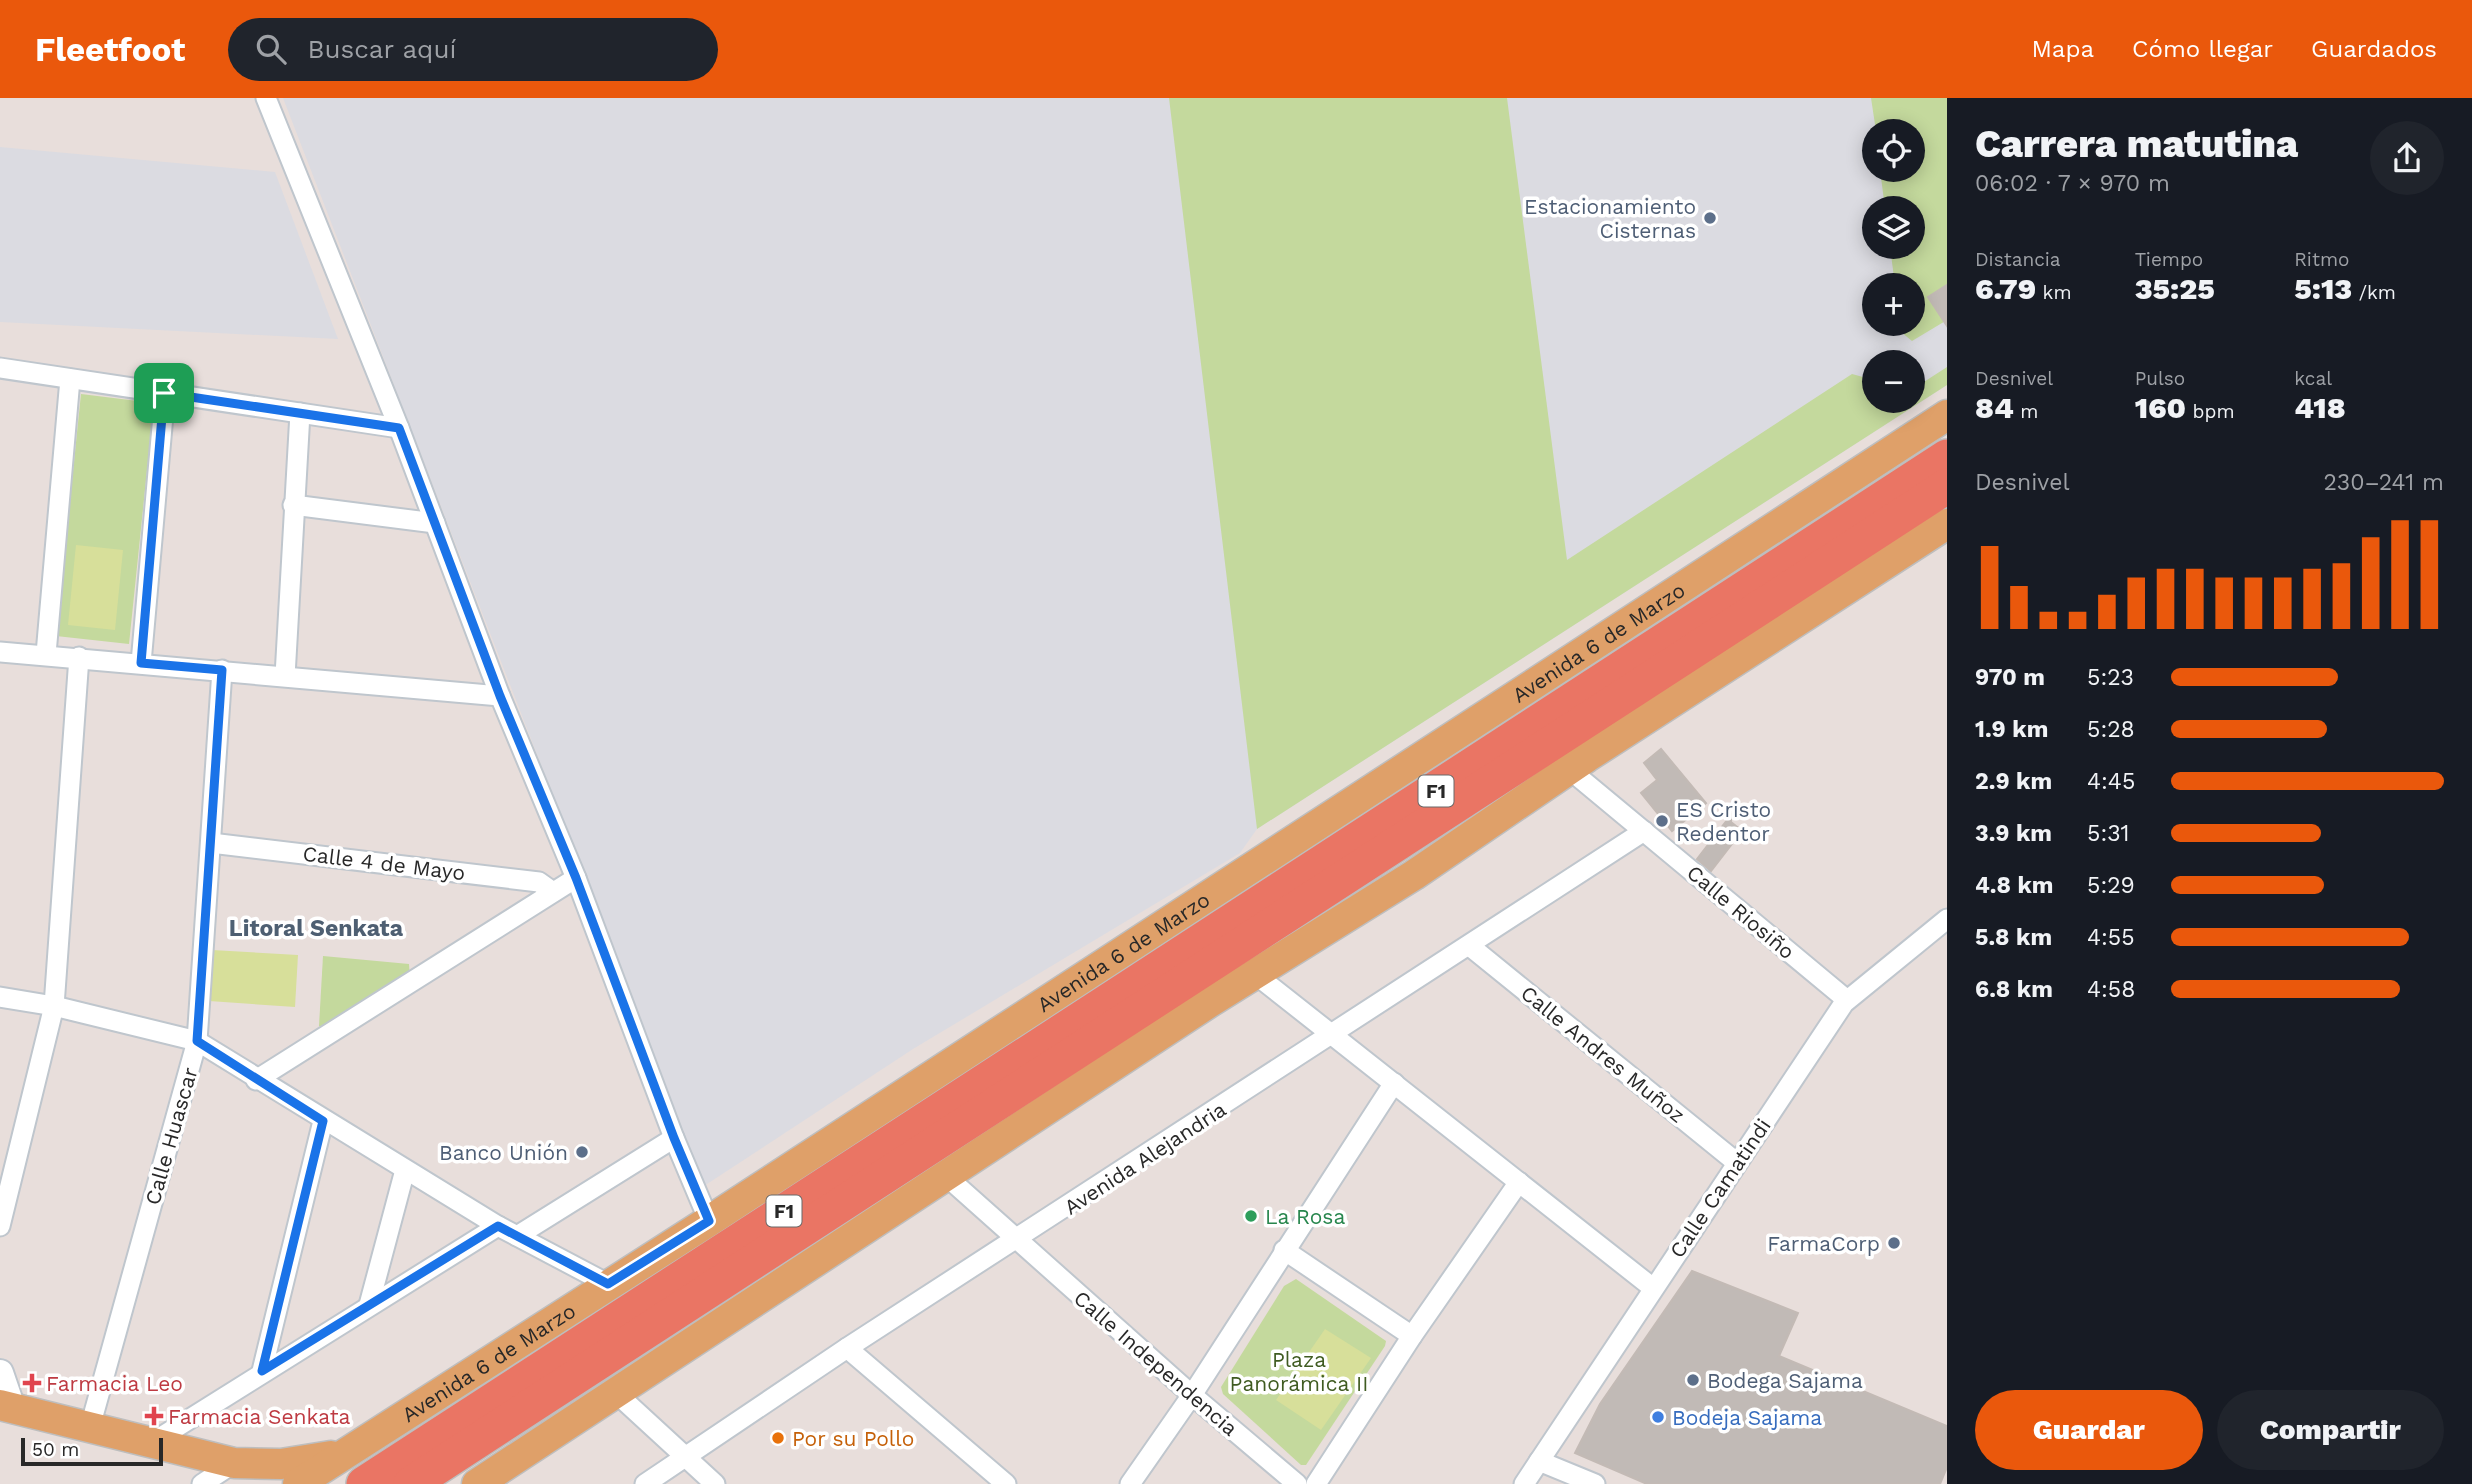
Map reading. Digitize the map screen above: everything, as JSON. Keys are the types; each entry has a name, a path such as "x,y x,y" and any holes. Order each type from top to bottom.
{"highway":[{"name":"Avenida 6 de Marzo","path":"414,1472 1947,457"},
{"name":"Avenida 6 de Marzo","path":"364,1484 414,1472 1947,486"}],"main road":[{"name":"Avenida 6 de Marzo","path":"298,1484 709,1221 1947,415"},
{"path":"477,1484 1947,524"},
{"path":"6,1406 194,1454 217,1477 308,1462 352,1448"}],"street":[{"path":"265,98 399,428 500,696 576,878 674,1138 709,1221"},
{"path":"0,368 399,428"},
{"path":"46,654 69,379"},
{"path":"141,663 164,393"},
{"path":"285,676 300,413"},
{"path":"293,505 435,523"},
{"path":"0,652 500,696"},
{"path":"0,1226 54,1006 79,657"},
{"name":"Calle Huascar","path":"90,1427 197,1041 222,670"},
{"name":"Calle Riosiño","path":"1570,770 1847,1000"},
{"name":"Avenida Alejandria","path":"645,1484 847,1348 1471,947 1644,831"},
{"name":"Calle 4 de Mayo","path":"211,843 539,882 553,892"},
{"path":"256,1080 576,878"},
{"name":"Calle Camatindi","path":"1524,1484 1736,1162 1847,1000 1947,919"},
{"name":"Calle Andres Muñoz","path":"1471,947 1736,1162"},
{"path":"1255,974 1653,1288"},
{"path":"0,997 54,1006 197,1041 256,1080 498,1226 608,1284"},
{"path":"1130,1484 1192,1395 1394,1083"},
{"path":"262,1371 323,1121"},
{"path":"517,1236 674,1138"},
{"path":"369,1305 405,1170"},
{"name":"Calle Independencia","path":"946,1176 1192,1395 1297,1484"},
{"path":"1316,1484 1412,1336 1519,1182"},
{"path":"153,1442 262,1371 498,1226"},
{"path":"1284,1251 1412,1336"},
{"path":"847,1348 1006,1484"},
{"path":"0,1373 6,1406"},
{"path":"615,1393 715,1484"},
{"path":"1539,1461 1595,1484"}],"shaded area":[{"path":"283,98 1947,98 1947,385 1925,399 1925,350 1862,350 1862,413 1903,413 1257,829 1240,853 913,1049 704,1186"},
{"path":"0,147 275,172 338,339 0,322"}],"green space":[{"path":"1169,98 1507,98 1567,560 1852,374 1862,377 1862,413 1903,413 1257,829"},
{"path":"1871,98 1947,98 1947,320 1925,333 1925,273 1893,273 1892,259 1925,259 1925,196 1883,196 1882,182 1925,182 1925,119 1874,119"},
{"path":"1906,336 1920,336 1912,341"},
{"path":"1947,367 1947,385 1925,399 1925,381"},
{"path":"81,394 154,403 129,644 56,636"},
{"path":"76,545 123,550 115,630 68,625"},
{"path":"212,950 298,955 295,1007 209,1001"},
{"path":"323,956 409,964 410,981 328,1033 319,1026"},
{"name":"Plaza Panorámica II","path":"1296,1279 1386,1341 1306,1465 1301,1465 1223,1394 1221,1387 1284,1286"},
{"path":"1325,1329 1371,1358 1321,1430 1276,1400"}],"building":[{"path":"1947,285 1947,326 1928,297"},
{"path":"1661,749 1706,803 1672,831 1641,793 1657,780 1644,763"},
{"path":"1731,815 1731,822 1742,831 1711,871 1697,859"},
{"path":"1692,1271 1798,1313 1779,1356 1947,1426 1947,1467 1940,1484 1647,1484 1575,1453 1600,1404"}],"place":[{"name":"Estacionamiento Cisternas","path":"1710,218"},
{"name":"ES Cristo Redentor","path":"1662,821"},
{"name":"Banco Unión","path":"582,1152"},
{"name":"La Rosa","path":"1251,1216"},
{"name":"FarmaCorp","path":"1894,1243"},
{"name":"Bodega Sajama","path":"1693,1380"},
{"name":"Farmacia Leo","path":"32,1383"},
{"name":"Farmacia Senkata","path":"154,1416"},
{"name":"Bodeja Sajama","path":"1658,1417"},
{"name":"Por su Pollo","path":"778,1438"}],"district":[{"name":"Litoral Senkata","path":"316,928"}],"route":[{"path":"164,393 399,428 500,696 576,878 674,1138 709,1221 608,1284 498,1226 262,1371 323,1121 197,1041 222,670 141,663 164,393"}]}
